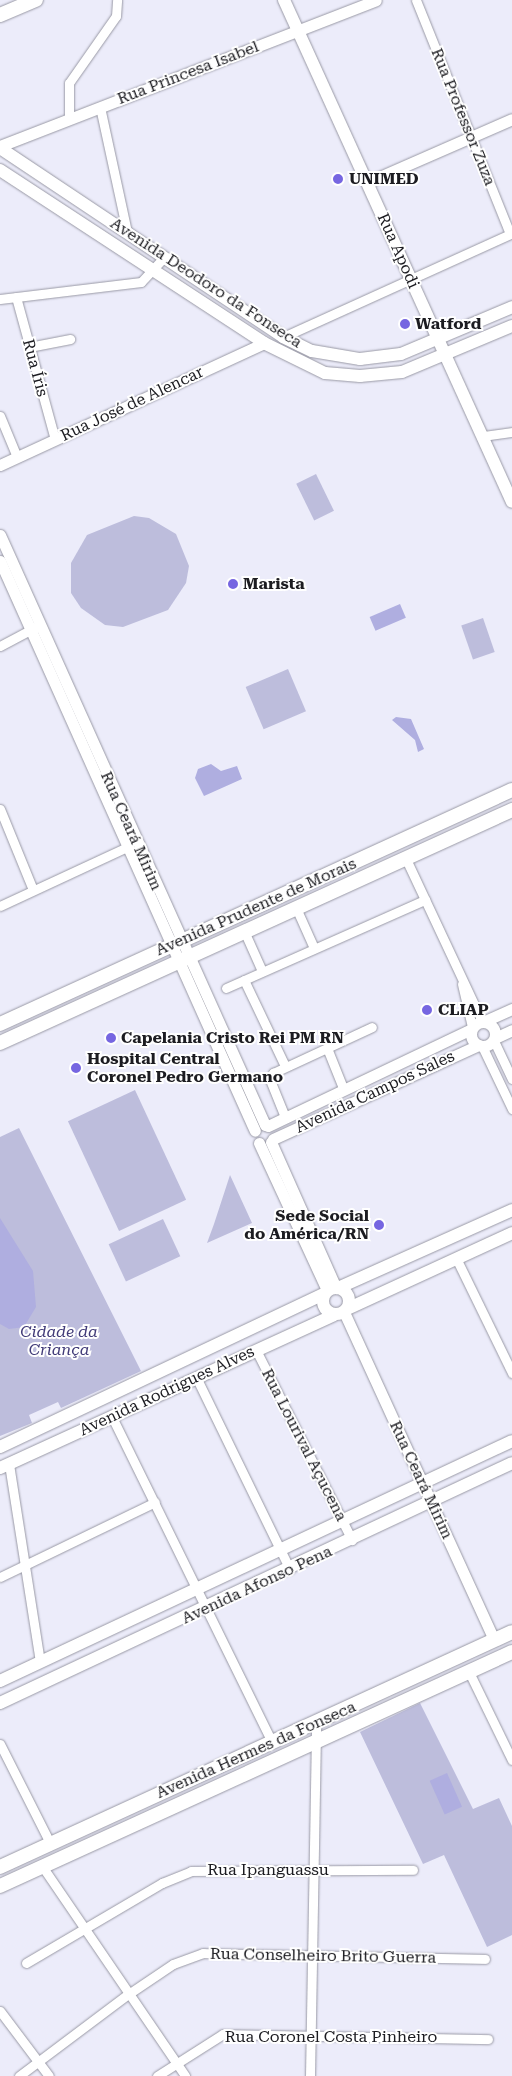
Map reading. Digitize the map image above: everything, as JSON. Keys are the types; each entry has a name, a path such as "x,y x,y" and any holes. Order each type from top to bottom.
{"main road":[{"path":"0,15 36,0"},
{"name":"Rua Apodi","path":"284,0 512,502"},
{"name":"Avenida Deodoro da Fonseca","path":"0,147 283,337 312,351 360,359 402,354 439,341 512,307"},
{"name":"Avenida Deodoro da Fonseca","path":"0,170 295,362 342,376 394,373 447,357 512,326"},
{"path":"80,222 89,207"},
{"path":"219,313 218,304 230,301"},
{"name":"Avenida Prudente de Morais","path":"0,1024 512,790"},
{"name":"Avenida Prudente de Morais","path":"0,1043 76,1007 297,910 512,810"},
{"path":"458,815 466,832"},
{"path":"337,871 344,888"},
{"path":"76,1007 80,995 112,972"},
{"name":"Avenida Rodrigues Alves","path":"0,1447 331,1290 512,1210"},
{"path":"462,1233 463,1245 472,1253"},
{"name":"Avenida Rodrigues Alves","path":"4,1466 253,1352 342,1314 512,1233"},
{"path":"446,1240 457,1260"},
{"path":"331,1290 348,1296 342,1314 323,1307 331,1290"},
{"path":"241,1334 253,1352"},
{"path":"85,1408 86,1417 94,1424"},
{"name":"Avenida Afonso Pena","path":"0,1681 512,1441"},
{"name":"Avenida Afonso Pena","path":"0,1703 290,1570 512,1463"},
{"name":"Avenida Hermes da Fonseca","path":"0,1867 512,1632"},
{"name":"Avenida Hermes da Fonseca","path":"0,1886 512,1652"}],"street":[{"path":"69,118 69,83 116,16 117,0"},
{"name":"Rua Princesa Isabel","path":"0,147 69,118 376,0"},
{"name":"Rua Professor Zuza","path":"416,0 470,137 511,234"},
{"path":"100,107 127,232"},
{"path":"368,182 512,119"},
{"path":"283,337 511,234"},
{"path":"0,299 141,282 155,271 164,257"},
{"name":"Rua Íris","path":"16,297 55,440"},
{"path":"29,348 70,339"},
{"name":"Rua José de Alencar","path":"0,465 264,343"},
{"path":"0,416 17,457"},
{"path":"483,436 512,432"},
{"name":"Rua Ceará Mirim","path":"0,535 35,627 125,848 175,944"},
{"name":"Rua Ceará Mirim","path":"0,561 35,627 175,944 263,1128"},
{"path":"0,646 35,627"},
{"path":"0,809 34,890"},
{"path":"0,906 125,848"},
{"path":"406,859 462,984 478,1025"},
{"path":"226,988 425,900"},
{"path":"297,910 314,948"},
{"path":"246,933 262,971"},
{"path":"244,980 285,1066"},
{"name":"Avenida Campos Sales","path":"263,1128 343,1088 512,1010"},
{"path":"478,1025 493,1026 494,1039 512,1079"},
{"path":"478,1025 471,1037 480,1046 512,1109"},
{"path":"286,1117 270,1078 285,1066 372,1027"},
{"path":"494,1039 512,1030"},
{"name":"Avenida Campos Sales","path":"267,1141 494,1039"},
{"path":"327,1048 343,1088"},
{"path":"263,1128 267,1141"},
{"path":"263,1128 331,1290"},
{"path":"457,1260 512,1373"},
{"name":"Rua Ceará Mirim","path":"342,1314 424,1483 494,1640"},
{"name":"Rua Lourival Açucena","path":"253,1352 352,1540"},
{"path":"197,1379 290,1570"},
{"path":"112,1417 198,1588 272,1742"},
{"path":"4,1466 25,1566 40,1661"},
{"path":"0,1576 25,1566 155,1502"},
{"path":"469,1672 512,1760"},
{"path":"310,2076 313,1870 312,1744 316,1723"},
{"path":"0,1744 50,1843"},
{"path":"42,1866 82,1930 184,2076"},
{"name":"Rua Ipanguassu","path":"26,1963 82,1930 191,1871 413,1870"},
{"name":"Rua Conselheiro Brito Guerra","path":"19,2076 127,1994 173,1964 204,1953 485,1959"},
{"path":"0,2011 49,2076"},
{"name":"Rua Coronel Costa Pinheiro","path":"157,2076 223,2034 488,2039"}],"green space":[{"path":"316,474 334,511 314,520 296,484"},
{"path":"134,516 149,518 176,534 189,566 186,583 168,610 123,627 105,625 81,608 71,593 71,563 87,535"},
{"path":"483,618 495,652 473,660 461,625"},
{"path":"288,669 306,711 264,729 246,687"},
{"path":"135,1090 186,1200 119,1231 68,1121"},
{"name":"Cidade da Criança","path":"19,1128 141,1371 61,1408 58,1402 29,1415 32,1423 0,1436 0,1137"},
{"path":"230,1175 252,1223 207,1243 214,1224"},
{"path":"163,1219 180,1256 126,1282 109,1244"},
{"path":"420,1703 473,1809 499,1798 512,1826 512,1935 487,1947 444,1855 423,1864 360,1732"}],"shaded area":[{"path":"400,604 406,618 375,631 370,617"},
{"path":"396,717 411,719 424,749 418,752 415,740 392,720"},
{"path":"211,764 221,771 237,766 242,779 204,796 195,778 198,769"},
{"path":"0,1218 33,1271 36,1307 24,1327 9,1329 0,1324"},
{"path":"447,1773 462,1807 445,1815 430,1781"}],"place":[{"name":"UNIMED","path":"338,179"},
{"name":"Watford","path":"405,324"},
{"name":"Marista","path":"233,584"},
{"name":"CLIAP","path":"427,1010"},
{"name":"Capelania Cristo Rei PM RN","path":"111,1038"},
{"name":"Hospital Central Coronel Pedro Germano","path":"76,1068"},
{"name":"Sede Social do América/RN","path":"379,1225"}]}
